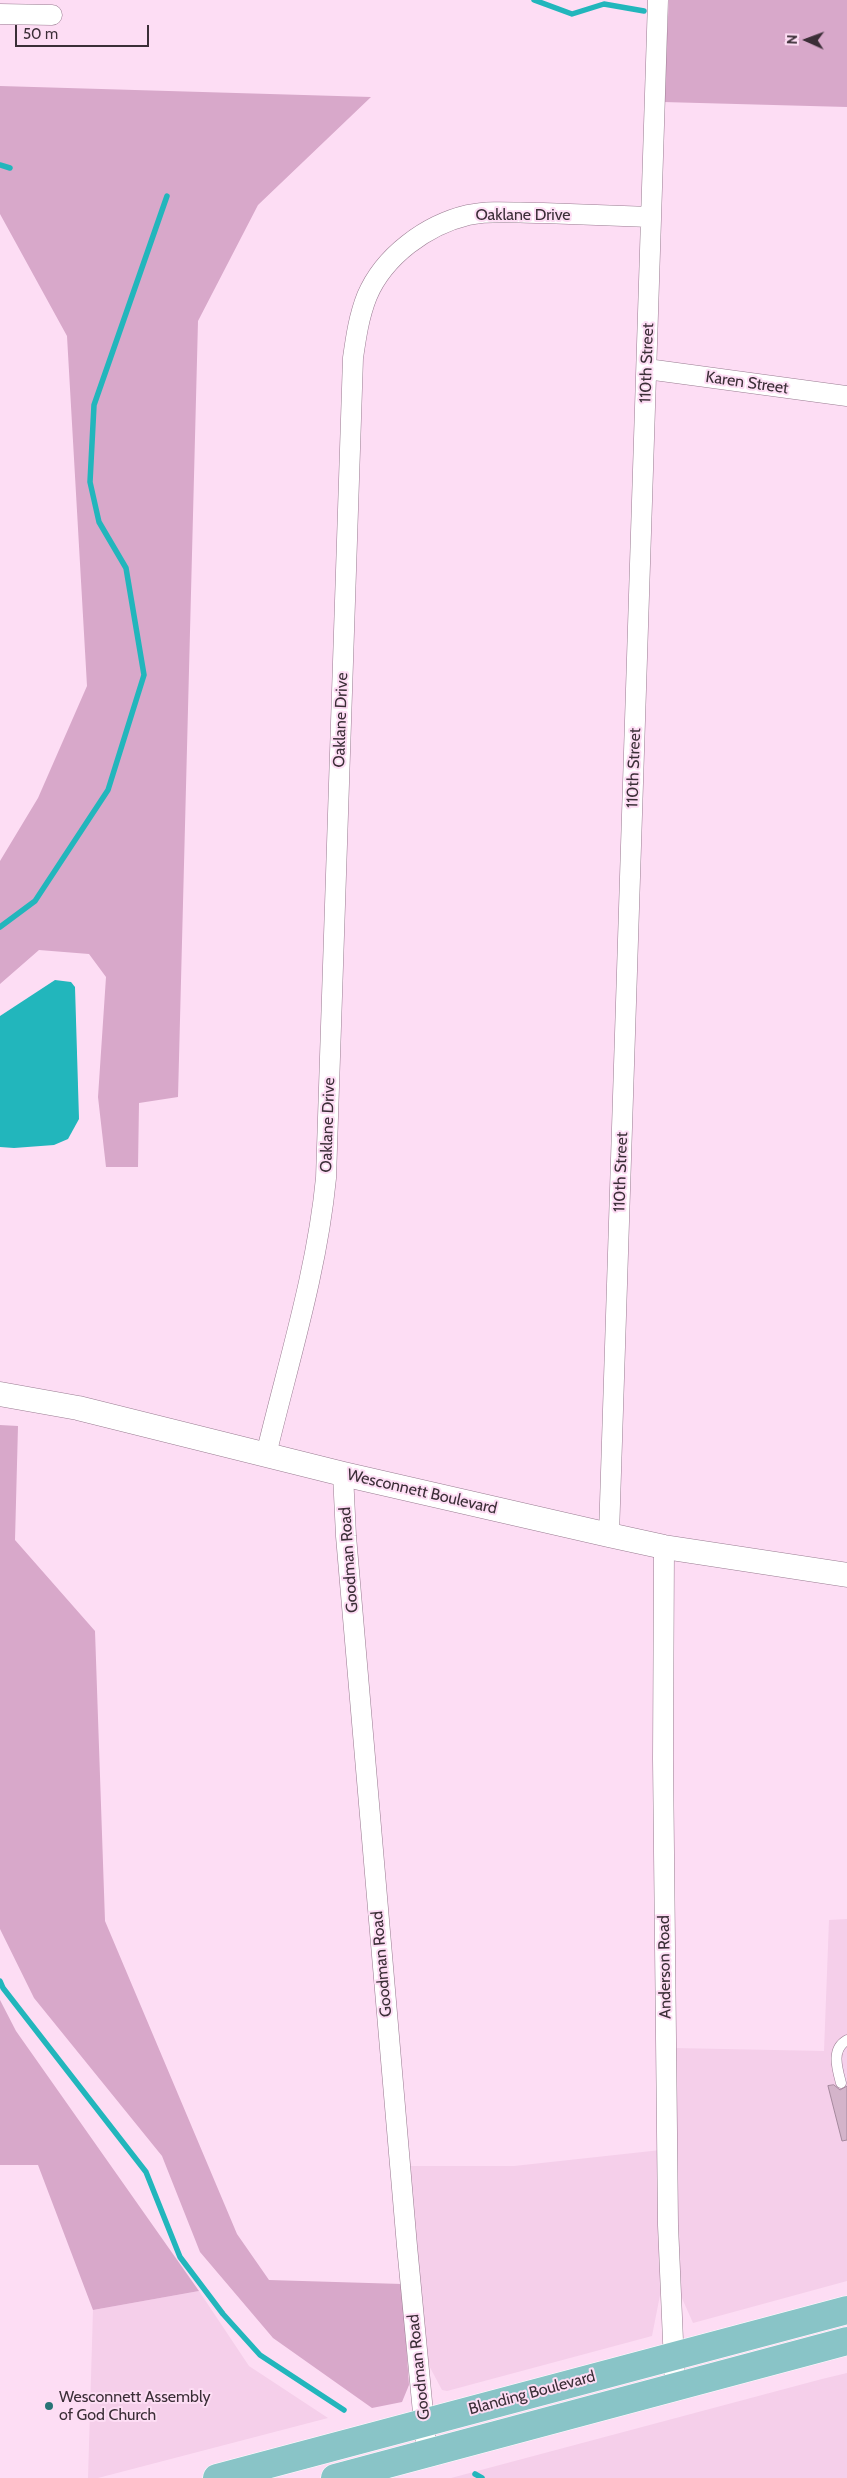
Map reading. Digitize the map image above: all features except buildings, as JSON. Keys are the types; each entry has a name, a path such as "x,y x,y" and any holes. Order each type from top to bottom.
{"main road":[{"name":"Blanding Boulevard","path":"217,2478 847,2310"},
{"name":"Blanding Boulevard","path":"335,2478 378,2472 427,2454 847,2341"}],"street":[{"name":"110th Street","path":"609,1535 658,0"},
{"path":"0,14 52,16"},
{"name":"Oaklane Drive","path":"266,1455 314,1262 322,1218 326,1178 353,358 359,320 368,294 381,272 397,254 419,236 441,223 469,215 495,212 650,217"},
{"name":"Karen Street","path":"647,369 847,396"},
{"name":"Wesconnett Boulevard","path":"0,1394 78,1408 343,1474 609,1535 664,1546 847,1576"},
{"name":"Goodman Road","path":"343,1474 346,1536 396,2128 427,2454"},
{"name":"Anderson Road","path":"664,1546 662,1759 668,2225 675,2387"}],"lane":[{"path":"841,2083 836,2062 837,2049 847,2040"}],"shaded area":[{"path":"669,0 847,0 847,107 663,102"},
{"path":"0,86 371,97 258,205 198,321 178,1097 139,1103 138,1167 106,1167 98,1097 106,977 89,954 39,950 0,984 0,861 38,798 87,686 67,336 0,214"},
{"path":"0,1425 18,1426 15,1540 95,1631 105,1921 237,2234 269,2280 402,2284 409,2385 402,2402 372,2408 273,2338 200,2252 162,2156 34,1998 0,1929"},
{"path":"847,1919 847,2281 693,2323 677,2287 674,2048 824,2051 829,1920"},
{"path":"0,2000 16,2031 199,2291 93,2310 38,2165 0,2165"},
{"path":"661,2150 661,2290 652,2336 447,2391 442,2390 425,2358 408,2166 514,2166"},
{"path":"199,2291 249,2366 328,2418 98,2478 88,2478 93,2310"},
{"path":"847,2373 847,2478 451,2478 822,2379"}],"water":[{"path":"55,980 71,982 75,987 79,1119 68,1139 54,1145 14,1148 0,1147 0,1016"}],"waterway":[{"path":"534,0 572,14 604,4 644,11"},
{"path":"0,165 10,168"},
{"path":"0,927 35,901 108,790 144,675 126,568 99,522 90,482 94,405 167,196"},
{"path":"0,1981 3,1988 146,2172 180,2257 223,2314 260,2355 344,2410"},
{"path":"475,2474 482,2478"}],"place":[{"name":"Wesconnett Assembly of God Church","path":"49,2406"}]}
